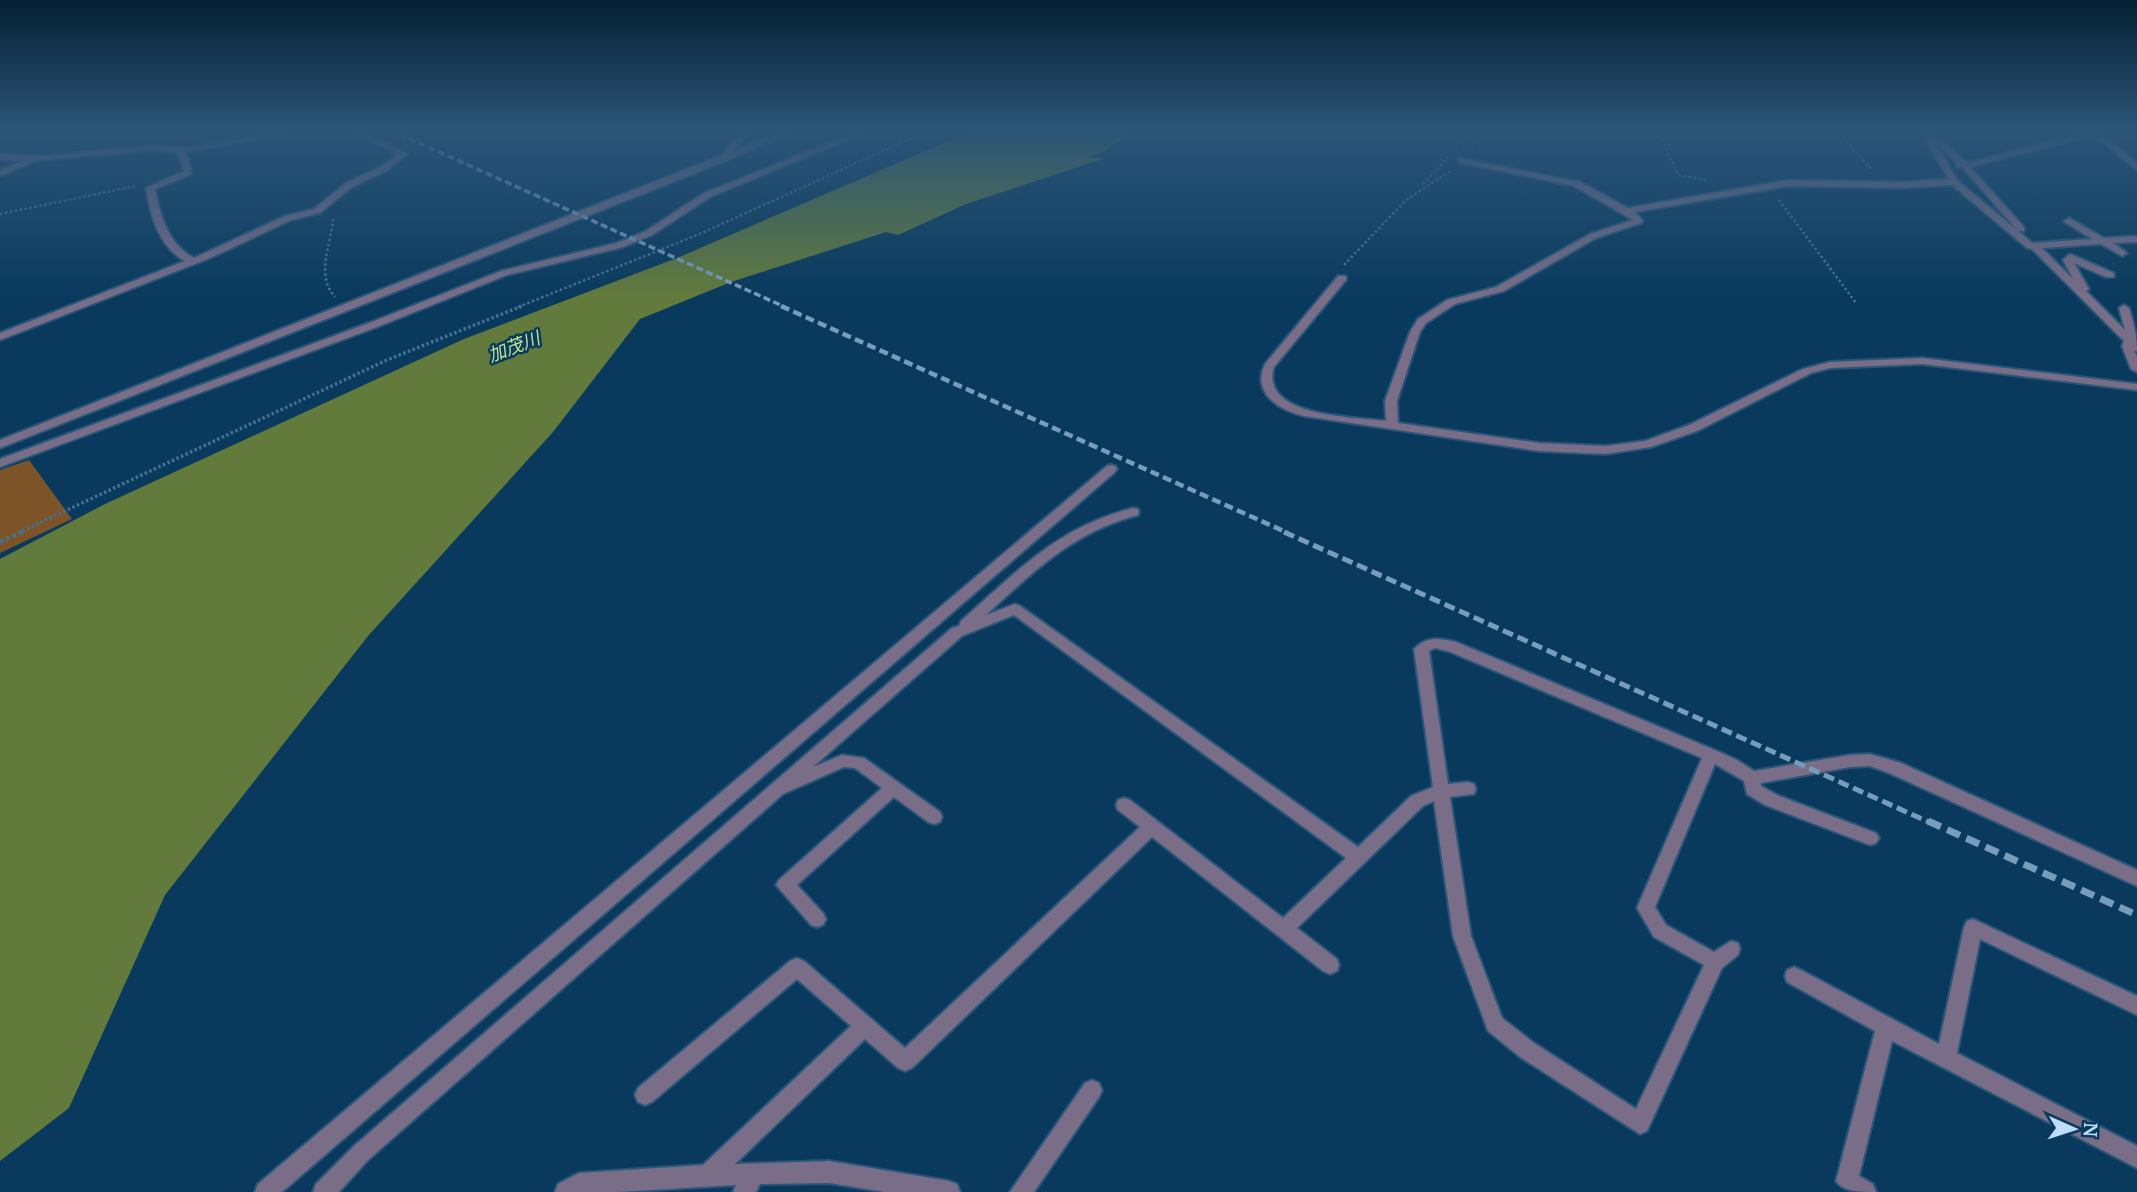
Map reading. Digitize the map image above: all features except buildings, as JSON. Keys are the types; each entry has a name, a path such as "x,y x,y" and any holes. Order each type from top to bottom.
{"street":[{"path":"154,186 151,187 154,214 174,246 192,261"},
{"path":"0,337 192,261 288,218 320,210 348,186"},
{"path":"0,444 655,186"},
{"path":"0,463 373,325 503,273 620,245 649,233 707,195 730,186"},
{"path":"1392,424 1391,401 1415,332 1422,321 1451,302 1500,289 1593,236 1638,221 1626,211 1580,186"},
{"path":"1626,211 1774,186"},
{"path":"1957,186 1996,232"},
{"path":"1958,186 2022,241 2037,248 2137,239"},
{"path":"1982,186 2037,248 2133,344"},
{"path":"2069,221 2122,253"},
{"path":"2081,292 2085,288 2068,260 2070,257 2110,275"},
{"path":"1342,278 1269,366 1265,375 1270,394 1289,408 1304,413 1539,447 1626,449 1693,428 1818,368 1896,361 1972,365 2137,387"},
{"path":"2124,308 2133,344"},
{"path":"2133,344 2127,346 2137,369"},
{"path":"266,1192 1111,469"},
{"path":"324,1192 361,1153 770,794 1072,534 1111,516 1133,512"},
{"path":"957,632 1015,609 1358,857"},
{"path":"1731,949 1715,962 1640,1124 1527,1050 1495,1024 1462,936 1422,649 1433,643 1451,646 1711,755 1752,778 1870,760 1895,768 2137,877"},
{"path":"1711,755 1646,908 1660,931 1715,962"},
{"path":"770,794 842,761 858,762 934,817"},
{"path":"1752,778 1752,789 1771,800 1870,838"},
{"path":"817,919 785,886 894,787"},
{"path":"1285,928 1417,801 1441,790 1468,789"},
{"path":"1124,805 1330,965"},
{"path":"645,1095 797,967 905,1061 1152,826"},
{"path":"1946,1056 1973,927 2137,1006"},
{"path":"1794,976 1886,1027 2137,1157"},
{"path":"708,1175 865,1026"},
{"path":"1865,1192 1847,1181 1886,1027"},
{"path":"1021,1192 1092,1090"},
{"path":"566,1192 579,1184 708,1175 749,1183 829,1172 949,1192"}],"path":[{"path":"0,214 139,186"},
{"path":"145,186 151,187"},
{"path":"0,542 387,360 702,233 806,186"},
{"path":"1342,278 1338,272 1395,209 1422,186"},
{"path":"1764,187 1771,190 1856,303"},
{"path":"320,210 328,211 334,223 325,260 327,286 332,295 352,305"}],"shaded area":[{"path":"29,460 72,519 0,553 0,470"}],"water":[{"name":"加茂川","path":"845,186 1022,186 966,204 898,235 886,232 731,282 640,319 553,432 368,636 165,895 69,1108 0,1161 0,559 105,504 464,339 677,258"}],"railway":[{"path":"514,186 785,307"},
{"path":"781,306 1288,533"},
{"path":"1284,532 1931,823"},
{"path":"1928,821 2137,915"}]}
